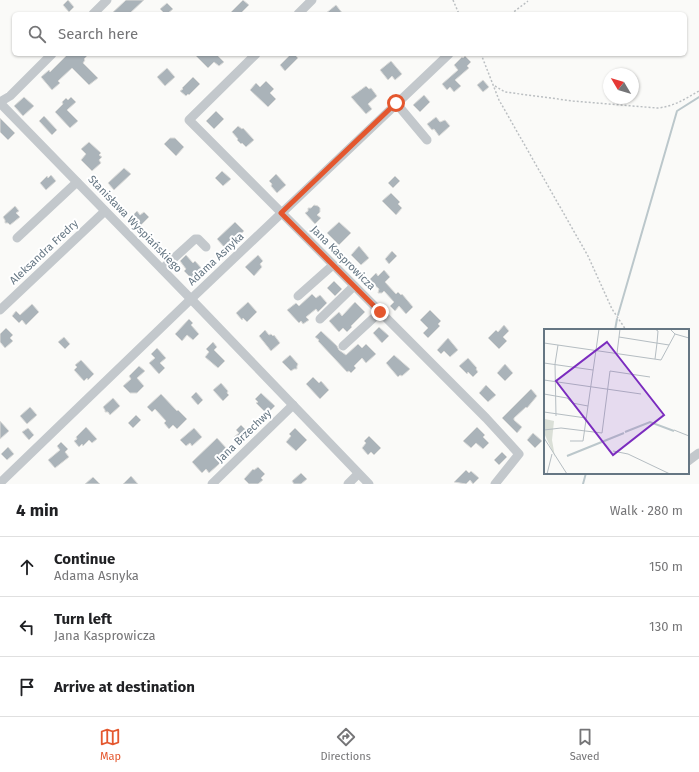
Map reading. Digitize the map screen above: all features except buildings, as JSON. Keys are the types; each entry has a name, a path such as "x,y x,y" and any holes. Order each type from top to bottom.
{"street":[{"path":"95,12 107,0"},
{"path":"300,12 312,0"},
{"path":"0,103 10,96 50,56"},
{"name":"Jana Kasprowicza","path":"254,56 190,120 486,418 519,454 495,484"},
{"name":"Adama Asnyka","path":"0,483 447,56"},
{"name":"Stanisława Wyspiańskiego","path":"0,103 192,299 368,484"},
{"path":"396,103 427,140"},
{"path":"17,238 76,182"},
{"name":"Aleksandra Fredry","path":"0,310 105,211"},
{"path":"162,269 195,239 198,239 206,247"},
{"path":"298,296 333,265"},
{"path":"320,319 354,286"},
{"path":"343,346 380,312"},
{"name":"Jana Brzechwy","path":"212,484 293,405"},
{"path":"689,460 699,453"},
{"path":"348,484 358,474"}],"path":[{"path":"453,0 458,12"},
{"path":"514,12 528,1"},
{"path":"482,56 499,100 588,256 615,314 626,329"},
{"path":"494,85 505,92 573,101 656,108 665,108 699,91"}],"waterway":[{"path":"618,315 677,111 699,97"},
{"path":"615,329 617,319"},
{"path":"583,484 586,474"}],"route":[{"path":"380,312 281,213 396,103"}]}
